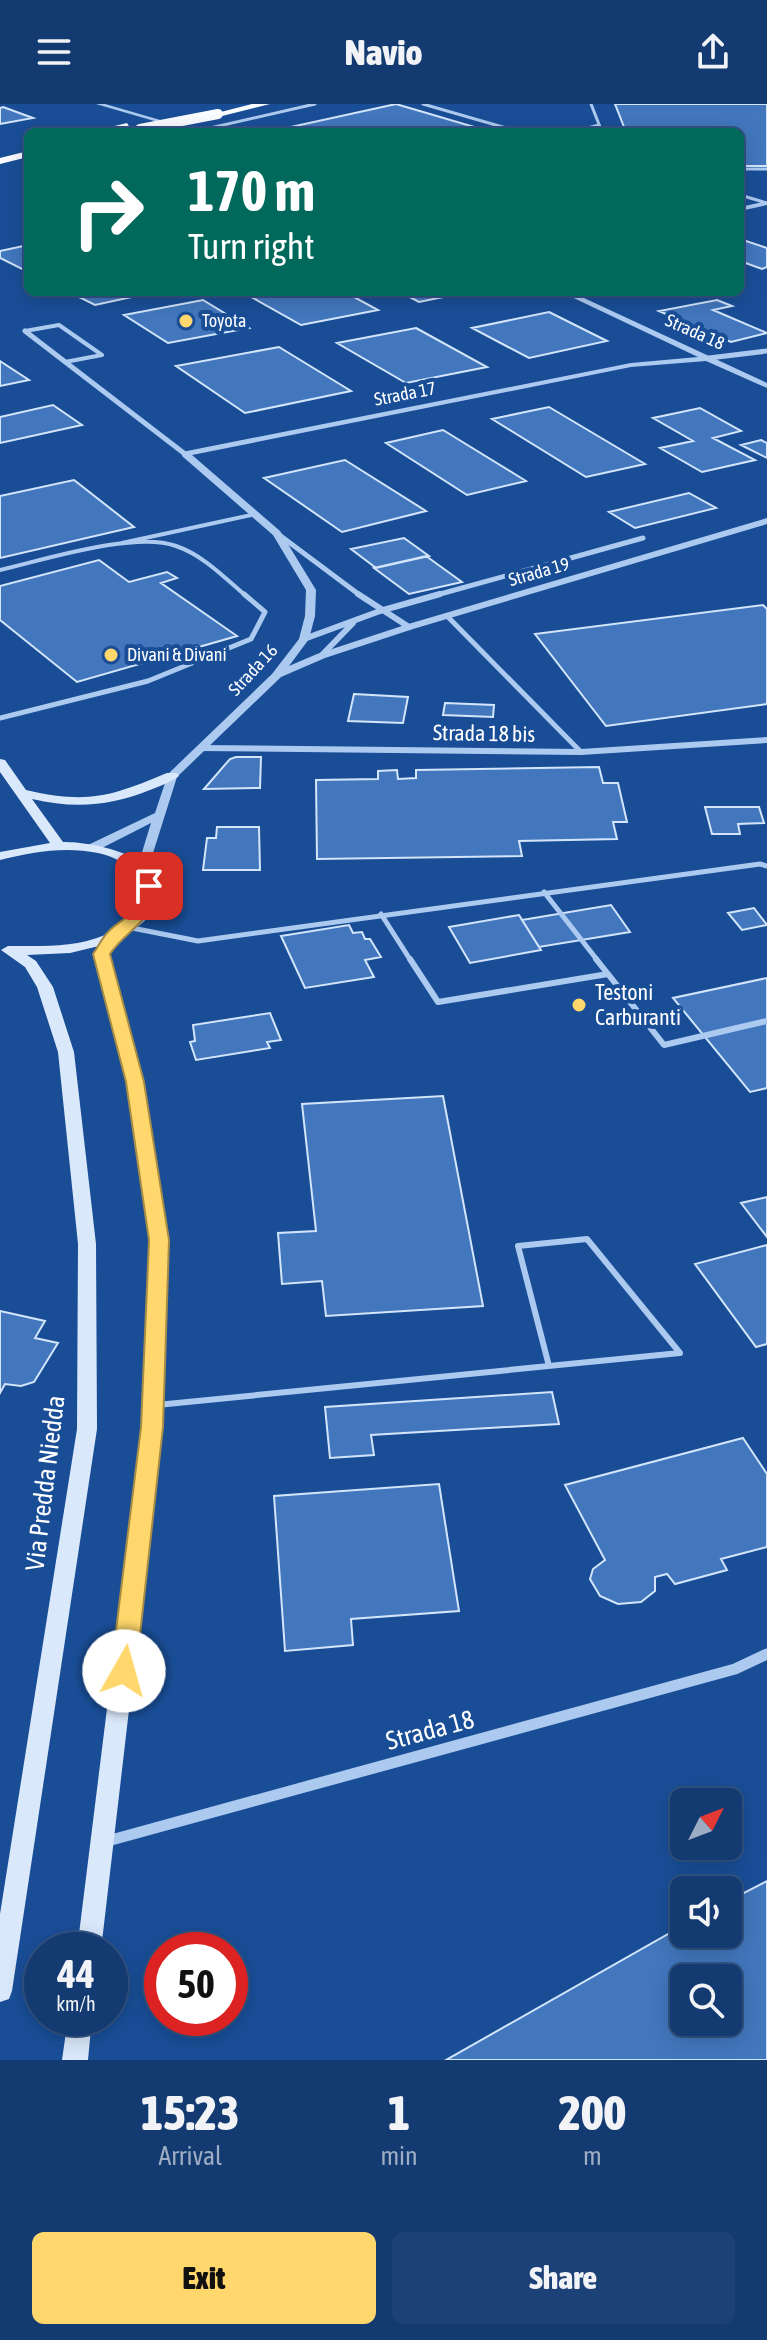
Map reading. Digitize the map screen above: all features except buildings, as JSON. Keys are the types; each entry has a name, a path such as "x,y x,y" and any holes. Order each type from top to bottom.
{"highway":[{"path":"131,128 233,104"},
{"path":"145,128 265,104"},
{"path":"0,150 24,146"},
{"path":"0,160 24,154"}],"main road":[{"path":"0,763 58,845"},
{"path":"22,793 66,804 93,805 172,776"},
{"path":"0,856 29,848 58,845 92,848 129,862 142,872 149,886 149,900 141,914 101,954 135,1082 159,1240 153,1405 91,1932"},
{"path":"4,949 63,950 120,932"},
{"name":"Via Predda Niedda","path":"0,1991 87,1429 87,1244 66,1052 45,987 31,964 4,949"},
{"path":"75,2060 78,2036"}],"street":[{"path":"99,104 184,128"},
{"path":"744,208 767,203"},
{"name":"Strada 18","path":"574,296 767,386"},
{"name":"Strada 16","path":"25,331 185,454 277,533 380,611 409,627"},
{"path":"631,365 656,351 655,334"},
{"path":"709,358 767,351"},
{"name":"Strada 17","path":"185,454 631,365 709,358"},
{"name":"Strada 19","path":"276,676 321,656 409,627 767,521"},
{"name":"Strada 16","path":"142,872 172,776 276,676 304,639 310,616 311,590 277,533"},
{"path":"304,639 380,611 643,538"},
{"name":"Strada 19","path":"321,656 356,620"},
{"name":"Strada 18 bis","path":"201,748 581,752 767,740"},
{"path":"92,848 159,815"},
{"name":"Strada 18","path":"103,1842 735,1669 767,1654"}],"lane":[{"path":"213,128 315,104"},
{"path":"423,104 506,128"},
{"path":"591,104 600,128"},
{"path":"587,128 599,125"},
{"path":"744,169 767,169"},
{"path":"744,196 767,203"},
{"path":"25,331 59,325 102,355 65,362"},
{"path":"0,570 256,514"},
{"path":"0,718 148,681 251,639 265,612 195,556 172,544 107,546"},
{"path":"447,616 581,752"},
{"path":"120,932 198,941 544,892 760,864 767,866"},
{"path":"544,892 664,1045 767,1021"},
{"path":"381,914 438,1002 608,974"},
{"path":"153,1405 549,1366 680,1353 587,1239 518,1246 549,1366"}],"place":[{"name":"Toyota","path":"186,321"},
{"name":"Divani & Divani","path":"111,655"},
{"name":"Testoni Carburanti","path":"579,1005"}],"route":[{"path":"124,1671 152,1427 159,1240 135,1082 101,954 114,936 141,914 149,900 149,886"}]}
